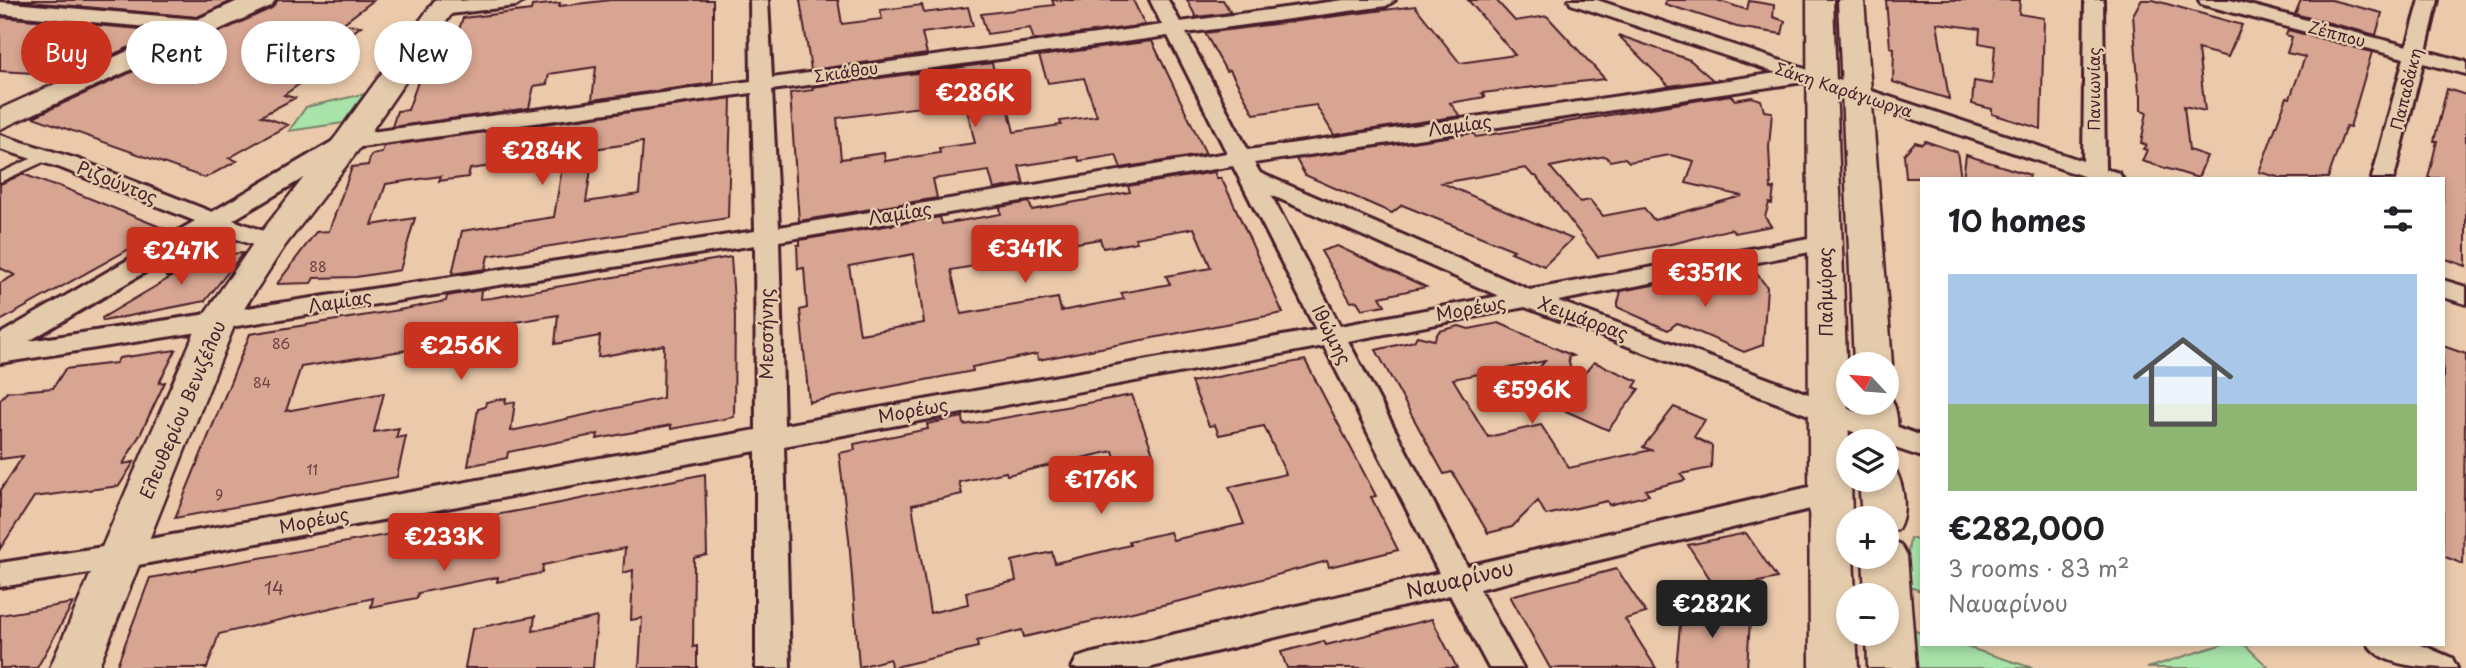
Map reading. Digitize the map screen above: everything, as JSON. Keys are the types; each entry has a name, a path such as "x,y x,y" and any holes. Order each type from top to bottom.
{"main road":[{"path":"217,21 262,0"},
{"name":"Παλμύρας","path":"1820,0 1811,79 1825,242 1834,668"},
{"path":"1851,0 1872,352"},
{"name":"Ελευθερίου Βενιζέλου","path":"74,668 218,320 271,242 348,142 445,4"},
{"path":"0,120 126,63"},
{"path":"1886,569 1892,668"}],"street":[{"path":"445,4 516,0"},
{"name":"Μεσσήνης","path":"759,0 773,668"},
{"name":"Ιθώμης","path":"1158,0 1506,668"},
{"name":"Σκιάθου","path":"348,142 761,83 1386,0"},
{"name":"Σάκη Καράγιωργα","path":"1578,0 2100,177"},
{"name":"Πανιωνίας","path":"2094,0 2100,177"},
{"name":"Ζέππου","path":"2208,0 2466,68"},
{"name":"Παπαδάκη","path":"2383,177 2429,0"},
{"path":"3,10 143,21"},
{"name":"Λαμίας","path":"0,354 766,236 1246,168 1811,79"},
{"name":"Ριζούντος","path":"0,142 48,155 211,221 271,242"},
{"path":"0,346 348,142"},
{"name":"Χειμάρρας","path":"1246,168 1528,299 1829,411 1877,424 1920,446"},
{"name":"Μορέως","path":"0,575 122,556 1331,336 1825,242"},
{"path":"2445,289 2466,296"},
{"name":"Ναυαρίνου","path":"1089,668 1830,493"},
{"path":"2390,646 2440,668"}],"lane":[{"path":"0,178 48,155"}],"green space":[{"path":"364,94 343,123 289,131 306,107"},
{"path":"1910,538 1920,541 1920,591 1904,585"},
{"path":"1906,628 1920,633 1920,646 1963,646 2033,668 1909,668"},
{"path":"2217,646 2246,646 2269,668 2147,668"}],"building":[{"path":"7,0 234,0 197,17"},
{"path":"278,0 374,0 346,21 243,21 272,8"},
{"path":"611,0 713,0 713,83 592,100 596,67 549,74 547,84 534,86 529,108 392,127 397,111 408,110 417,84 472,84 472,21 462,21 463,18 531,10 532,6 560,3 559,6"},
{"path":"800,0 838,0 842,24 882,19 880,10 922,5 924,13 968,7 973,26 922,33 927,54 811,70"},
{"path":"1052,0 1133,0 1145,25 1034,40 1030,28 987,34 981,14 1054,5"},
{"path":"1187,0 1223,0 1231,13 1196,17"},
{"path":"1468,0 1496,0 1515,21 1547,16 1605,79 1482,93 1485,97 1450,103 1460,116 1334,135 1316,105 1254,114 1230,70 1226,71 1205,33 1415,6 1460,63 1515,55"},
{"path":"1666,0 1717,0 1747,10 1749,1 1774,5 1773,17 1785,21 1782,34 1737,27 1665,4"},
{"path":"1886,0 2020,0 2019,14 2044,18 2041,129 1992,114 1992,109 1972,104 1974,81 1992,84 1995,46 1979,43 1980,29 1937,23 1949,99 1893,82 1894,48 1890,47"},
{"path":"2141,0 2153,0 2242,25 2228,57 2198,49 2205,111 2184,106 2189,150 2207,156 2198,177 2142,161 2147,150 2143,149 2146,145 2141,143 2147,112 2141,110 2133,15"},
{"path":"2301,0 2331,0 2382,13 2376,35 2295,14"},
{"path":"0,17 47,21 21,21 21,72 0,71"},
{"path":"241,22 241,84 300,84 284,95 295,98 261,116 288,125 229,158 237,161 205,178 33,117 105,84 112,84 112,81 126,75 126,84 227,84 227,29"},
{"path":"112,27 126,28 126,49 112,55"},
{"path":"2288,30 2372,52 2350,127 2346,126 2328,177 2277,177 2259,172 2305,57 2287,53 2292,37 2286,35"},
{"path":"1618,35 1690,60 1713,80 1669,86"},
{"path":"1152,41 1206,154 1121,168 1116,155 1079,161 1078,157 1019,166 1024,184 994,189 989,171 933,179 937,198 799,221 790,93 813,90 812,87 992,63 1001,97 1005,96 1014,132 1097,116 1084,78 1048,83 1039,56","holes":["965,101 975,143 939,148 940,153 885,161 884,153 841,159 837,118"]},
{"path":"2447,89 2466,95 2466,266 2445,259 2445,177 2428,177 2437,141 2434,141"},
{"path":"1730,95 1735,100 1752,97 1761,100 1764,111 1772,112 1769,147 1771,189 1774,188 1772,204 1769,203 1765,217 1771,226 1735,233 1731,229 1676,243 1598,257 1536,176 1526,168 1442,183 1572,239 1544,266 1511,252 1514,250 1402,205 1392,213 1305,175 1296,159 1473,133 1476,137","holes":["1670,155 1694,161 1686,183 1742,196 1654,220 1644,208 1603,216 1590,200 1580,202 1550,167 1605,156 1610,161 1625,158 1629,162"]},
{"path":"731,98 728,218 488,256 485,269 452,274 462,231 554,217 563,162 527,167 528,163 521,164 522,162 470,169 468,177 439,181 441,176 386,184 372,225 415,218 400,270 356,277 314,278 311,283 277,284 316,232 329,231 352,167 368,165 371,155 382,153 384,146","holes":["643,142 639,194 586,202 594,149"]},
{"path":"1925,141 1957,152 1961,177 1906,178 1904,154 1915,142 1922,144"},
{"path":"1966,155 2030,175 2029,177 1963,177"},
{"path":"1214,172 1217,178 1221,178 1231,198 1283,313 1038,360 1037,354 972,367 973,371 809,402 800,310 807,308 804,268 798,269 797,245 800,245 800,240 940,217 942,224 1001,214 1000,207 1029,202 1032,210 1130,192 1128,186","holes":["1194,228 1211,268 1166,276 1170,284 1121,293 1124,299 1061,311 1058,298 961,314 951,270 998,262 997,258 1100,239 1103,248 1137,242 1135,238","914,254 924,323 860,334 849,266"]},
{"path":"23,174 165,229 0,321 0,283 15,275 0,268 0,184"},
{"path":"1337,246 1426,287 1380,297 1385,305 1362,309 1357,301 1351,302 1321,251"},
{"path":"243,253 205,301 103,321 102,318 173,276 165,277 207,255"},
{"path":"731,257 735,317 734,417 597,439 598,434 508,452 507,458 468,466 478,409 485,407 486,402 506,398 505,404 515,402 511,431 663,398 664,345 598,357 600,336 555,344 558,315 486,327 483,342 458,346 459,342 301,367 286,411 384,393 374,432 399,428 396,438 406,436 397,477 175,518 250,334 399,310 446,301 447,296 481,290 480,299 491,298"},
{"path":"1757,274 1767,287 1763,345 1744,352 1677,323 1668,330 1617,307 1621,291 1685,279 1691,287"},
{"path":"1499,323 1573,356 1568,357 1574,386 1594,362 1638,381 1634,387 1639,389 1608,430 1519,390 1545,361 1453,379 1488,437 1541,425 1569,468 1651,450 1643,447 1674,407 1705,420 1694,437 1712,446 1711,468 1681,474 1685,480 1645,490 1649,495 1609,505 1607,501 1546,515 1538,501 1512,527 1488,533 1452,472 1444,474 1376,350 1414,341 1417,336 1434,340 1439,331 1459,326 1469,329"},
{"path":"2445,347 2466,354 2463,564 2445,557"},
{"path":"176,350 159,383 165,382 123,464 134,462 119,486 34,497 0,549 0,491 23,456 0,459 0,400 7,392 53,388 65,369 116,363 119,358"},
{"path":"1305,360 1376,496 1371,497 1398,550 1329,567 1327,561 1193,598 1024,637 1022,630 977,641 978,647 891,668 890,659 859,667 839,453 855,450 854,444 928,429 927,424 963,417 964,425 1132,395 1154,456 1117,464 1113,451 1007,475 1006,472 959,482 962,494 912,505 930,613 968,604 966,592 1016,581 1012,561 1052,552 1055,563 1130,545 1129,541 1170,532 1173,540 1244,524 1229,487 1286,474 1264,426 1219,435 1215,425 1209,426 1191,382"},
{"path":"705,474 707,555 694,558 693,647 697,646 697,668 639,668 642,618 631,620 633,570 623,573 625,548 543,565 542,573 497,582 498,577 418,593 417,598 371,607 373,598 219,634 207,668 116,668 150,578"},
{"path":"1746,533 1777,578 1718,591 1688,545"},
{"path":"1617,569 1646,613 1625,619 1656,668 1550,668 1510,596"},
{"path":"73,603 37,668 0,668 0,615"},
{"path":"1682,604 1750,620 1747,668 1676,668"},
{"path":"535,616 533,631 597,617 593,668 465,668 472,629"},
{"path":"1432,619 1457,668 1287,668 1281,652 1324,641 1326,645"}]}
